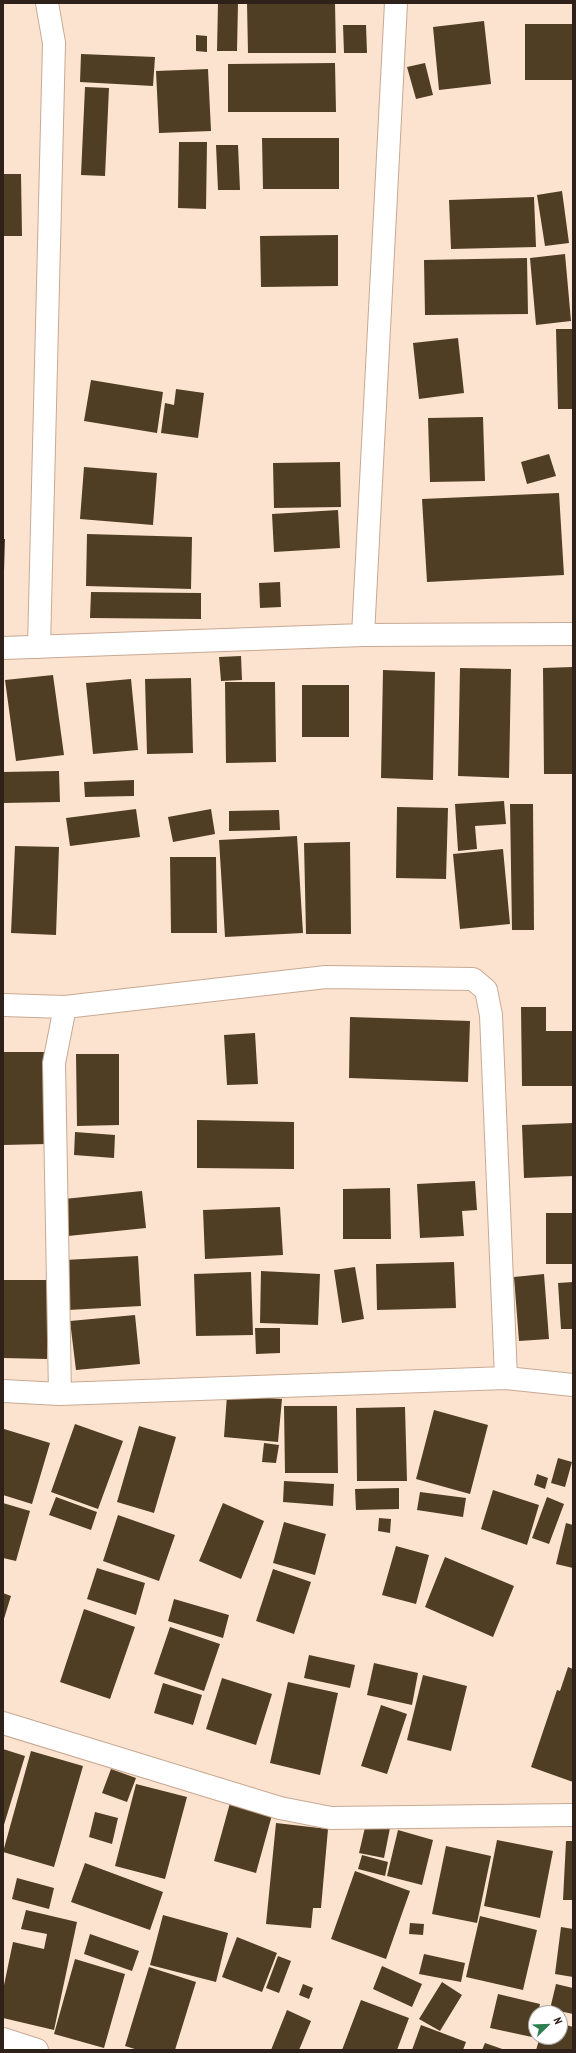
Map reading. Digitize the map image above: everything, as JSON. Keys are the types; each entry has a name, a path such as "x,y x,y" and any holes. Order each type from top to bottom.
{"street":[{"path":"39,647 54,43 47,3"},
{"path":"363,635 396,3"},
{"path":"3,648 363,635 573,634"},
{"path":"3,1004 65,1007 326,977 473,979 486,990 491,1015 506,1378"},
{"path":"60,1394 54,1063 65,1007"},
{"path":"3,1391 60,1394 506,1378 573,1385"},
{"path":"3,1723 280,1808 331,1818 378,1819 573,1815"},
{"path":"3,2039 37,2050"}],"building":[{"path":"218,3 238,3 237,51 217,51"},
{"path":"247,3 335,3 336,53 248,53"},
{"path":"484,21 491,84 439,90 433,27"},
{"path":"525,24 572,24 573,80 525,80"},
{"path":"343,25 366,25 367,53 344,53"},
{"path":"196,35 207,36 207,52 196,51"},
{"path":"81,54 155,57 153,86 80,82"},
{"path":"335,63 336,112 228,112 228,64"},
{"path":"425,63 433,95 416,99 407,67"},
{"path":"208,69 211,131 159,133 156,71"},
{"path":"85,87 109,88 105,176 81,175"},
{"path":"262,138 339,138 339,189 263,189"},
{"path":"179,142 207,142 206,209 178,208"},
{"path":"216,145 238,145 240,190 218,190"},
{"path":"3,174 21,174 22,236 3,236"},
{"path":"562,191 569,243 545,246 537,195"},
{"path":"534,197 536,247 451,249 449,200"},
{"path":"338,235 338,286 261,287 260,236"},
{"path":"565,254 571,321 536,325 530,258"},
{"path":"527,258 528,314 425,315 424,260"},
{"path":"556,329 573,329 573,409 558,409"},
{"path":"458,338 464,393 419,399 413,343"},
{"path":"91,380 163,392 157,433 84,421"},
{"path":"176,389 204,393 198,438 161,433 165,403 174,405"},
{"path":"483,417 485,481 430,482 428,418"},
{"path":"549,454 556,476 527,484 521,462"},
{"path":"340,462 341,507 274,508 273,463"},
{"path":"84,467 157,473 153,525 80,519"},
{"path":"559,493 564,575 427,582 422,499"},
{"path":"338,510 340,548 274,552 272,514"},
{"path":"87,534 192,537 191,589 86,586"},
{"path":"3,539 5,539 4,571 3,571"},
{"path":"280,582 281,607 260,608 259,583"},
{"path":"91,592 201,593 201,619 90,618"},
{"path":"241,656 242,680 221,681 219,657"},
{"path":"573,667 573,774 544,774 543,668"},
{"path":"460,668 511,669 509,778 458,776"},
{"path":"383,670 435,672 433,780 381,778"},
{"path":"53,675 64,755 16,761 5,680"},
{"path":"191,678 193,753 147,754 145,679"},
{"path":"131,679 138,750 93,754 86,683"},
{"path":"225,682 275,682 276,762 226,763"},
{"path":"302,685 349,685 349,737 302,737"},
{"path":"59,771 60,802 3,803 3,772"},
{"path":"134,780 134,796 85,797 84,782"},
{"path":"504,801 506,824 475,826 477,849 458,851 455,804"},
{"path":"510,804 533,804 534,930 512,930"},
{"path":"397,807 448,808 446,879 396,878"},
{"path":"136,809 140,837 70,846 66,818"},
{"path":"211,809 215,834 173,842 168,817"},
{"path":"279,810 280,830 229,831 229,811"},
{"path":"297,836 303,933 225,937 219,840"},
{"path":"350,842 351,934 306,934 304,843"},
{"path":"15,846 59,847 56,935 11,933"},
{"path":"503,849 510,924 460,929 453,854"},
{"path":"170,857 216,857 217,933 171,933"},
{"path":"521,1007 546,1007 546,1031 573,1031 573,1086 522,1086"},
{"path":"350,1017 470,1021 468,1082 349,1078"},
{"path":"255,1033 258,1084 227,1085 224,1035"},
{"path":"3,1052 45,1052 47,1144 3,1145"},
{"path":"76,1054 119,1054 119,1125 77,1126"},
{"path":"197,1120 294,1122 294,1169 197,1168"},
{"path":"573,1123 573,1176 524,1178 522,1125"},
{"path":"75,1132 115,1135 114,1158 74,1155"},
{"path":"475,1181 477,1210 462,1211 464,1236 420,1238 417,1184"},
{"path":"390,1188 391,1239 343,1239 343,1189"},
{"path":"142,1191 146,1228 68,1236 64,1199"},
{"path":"280,1207 283,1255 205,1259 203,1210"},
{"path":"546,1213 573,1213 573,1264 546,1264"},
{"path":"138,1256 141,1306 68,1310 65,1260"},
{"path":"454,1262 456,1308 377,1310 376,1264"},
{"path":"355,1267 364,1319 342,1323 334,1270"},
{"path":"261,1271 320,1274 318,1325 260,1323"},
{"path":"251,1272 253,1335 196,1336 194,1274"},
{"path":"544,1274 549,1339 519,1341 514,1277"},
{"path":"3,1280 48,1280 47,1359 3,1358"},
{"path":"573,1282 573,1329 561,1329 558,1283"},
{"path":"135,1315 140,1364 76,1370 70,1321"},
{"path":"255,1328 280,1328 280,1353 256,1354"},
{"path":"227,1395 282,1399 278,1442 224,1437"},
{"path":"284,1406 337,1406 338,1473 285,1473"},
{"path":"405,1407 407,1481 357,1481 356,1408"},
{"path":"434,1410 488,1425 470,1494 416,1479"},
{"path":"75,1424 123,1441 98,1509 51,1492"},
{"path":"139,1426 176,1437 154,1513 117,1502"},
{"path":"4,1429 50,1443 32,1504 3,1495"},
{"path":"264,1443 279,1445 276,1463 262,1462"},
{"path":"558,1458 572,1462 565,1487 551,1483"},
{"path":"537,1474 548,1478 545,1489 534,1485"},
{"path":"284,1481 334,1484 333,1506 283,1502"},
{"path":"399,1488 399,1509 356,1510 355,1489"},
{"path":"493,1490 539,1505 527,1545 481,1529"},
{"path":"420,1492 466,1498 463,1517 417,1510"},
{"path":"56,1497 97,1512 91,1530 49,1515"},
{"path":"547,1497 564,1504 549,1544 532,1538"},
{"path":"3,1503 30,1511 16,1561 3,1558"},
{"path":"223,1503 264,1521 241,1579 199,1561"},
{"path":"118,1515 175,1535 159,1581 103,1561"},
{"path":"379,1518 391,1519 390,1533 378,1531"},
{"path":"284,1522 326,1534 315,1575 273,1563"},
{"path":"566,1523 573,1525 573,1568 556,1564"},
{"path":"396,1546 429,1555 416,1604 382,1595"},
{"path":"445,1557 514,1586 493,1637 425,1607"},
{"path":"97,1568 145,1583 136,1615 87,1599"},
{"path":"273,1569 311,1582 294,1634 256,1621"},
{"path":"3,1593 11,1596 3,1622"},
{"path":"174,1599 229,1615 223,1638 168,1621"},
{"path":"84,1609 135,1627 110,1699 60,1682"},
{"path":"170,1627 220,1644 204,1691 154,1674"},
{"path":"309,1655 355,1665 350,1688 304,1678"},
{"path":"374,1663 418,1673 412,1705 367,1695"},
{"path":"568,1667 573,1669 573,1782 531,1767 557,1690 560,1691"},
{"path":"423,1675 467,1686 451,1751 407,1740"},
{"path":"222,1678 272,1694 256,1745 206,1729"},
{"path":"288,1682 338,1693 320,1775 270,1763"},
{"path":"163,1683 202,1695 193,1725 154,1713"},
{"path":"381,1705 407,1714 387,1774 361,1766"},
{"path":"3,1749 25,1756 3,1828"},
{"path":"31,1751 83,1766 54,1867 3,1852"},
{"path":"111,1769 136,1778 127,1802 102,1793"},
{"path":"136,1784 187,1797 165,1879 115,1866"},
{"path":"230,1803 272,1815 256,1873 214,1861"},
{"path":"95,1812 118,1818 112,1844 89,1837"},
{"path":"276,1823 328,1829 321,1908 313,1908 311,1928 266,1924"},
{"path":"366,1823 390,1828 384,1858 359,1853"},
{"path":"398,1830 433,1840 422,1885 387,1876"},
{"path":"497,1840 553,1851 540,1918 484,1906"},
{"path":"566,1841 573,1841 573,1900 563,1900"},
{"path":"446,1846 491,1856 477,1923 432,1914"},
{"path":"362,1855 388,1862 385,1876 358,1869"},
{"path":"85,1863 163,1892 150,1930 71,1902"},
{"path":"355,1871 410,1891 386,1959 331,1939"},
{"path":"17,1878 54,1888 49,1909 12,1899"},
{"path":"26,1910 77,1922 54,2030 3,2018 3,1990 13,1942 44,1949 47,1934 21,1929"},
{"path":"163,1915 228,1933 216,1982 150,1965"},
{"path":"480,1916 537,1930 523,1990 466,1977"},
{"path":"410,1923 424,1924 423,1935 409,1934"},
{"path":"561,1927 573,1929 573,1977 555,1974"},
{"path":"90,1934 139,1951 132,1971 84,1954"},
{"path":"237,1937 277,1953 262,1992 222,1977"},
{"path":"424,1954 465,1963 461,1982 419,1974"},
{"path":"278,1956 291,1961 279,1993 266,1988"},
{"path":"75,1959 125,1974 104,2048 54,2034"},
{"path":"382,1966 422,1984 412,2007 373,1989"},
{"path":"149,1967 196,1982 175,2050 138,2050 125,2046"},
{"path":"442,1982 462,1995 440,2031 419,2019"},
{"path":"303,1984 313,1988 309,1999 299,1995"},
{"path":"556,1984 573,1988 573,2014 568,2013 568,2005 551,2005"},
{"path":"498,1994 540,2004 528,2005 528,2036 490,2028"},
{"path":"361,2000 409,2018 397,2050 342,2050"},
{"path":"287,2010 311,2021 299,2050 271,2050"},
{"path":"421,2025 466,2042 463,2050 412,2050"},
{"path":"568,2025 573,2027 573,2050 536,2050 538,2045 568,2045"},
{"path":"485,2043 505,2050 482,2050"}]}
